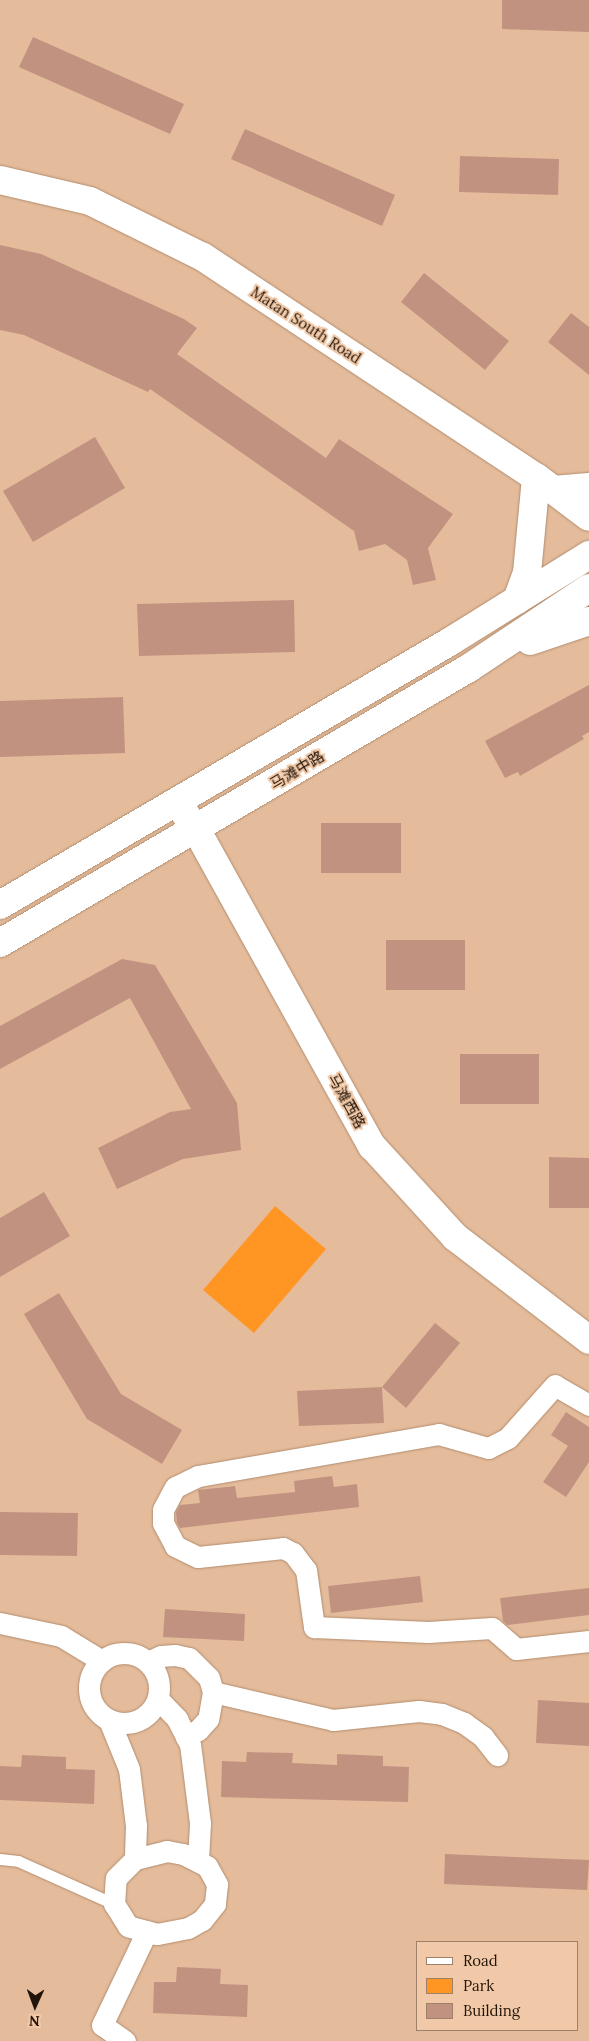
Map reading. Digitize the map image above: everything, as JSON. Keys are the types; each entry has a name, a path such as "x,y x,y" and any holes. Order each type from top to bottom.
{"main road":[{"name":"Matan South Road","path":"0,180 90,201 203,257 545,483 589,517"},
{"path":"517,600 527,573 545,483 589,487"},
{"path":"0,905 517,600 589,555"},
{"name":"马滩中路","path":"0,943 470,668 589,588"},
{"path":"470,668 554,631 589,621"},
{"name":"马滩西路","path":"177,802 196,829 372,1146 455,1238 589,1340"}],"street":[{"path":"589,1405 555,1385 508,1438 488,1448 439,1434 198,1476 175,1487 163,1510 163,1523 175,1546 198,1558 283,1548 293,1554 306,1570 314,1627 428,1632 492,1628 516,1649 589,1641"},
{"path":"0,1623 61,1636 102,1661"},
{"path":"130,1654 148,1662 158,1679 158,1699 154,1708 139,1720 119,1723 109,1720 94,1707 90,1698 91,1678 102,1661 110,1656 130,1654"},
{"path":"148,1662 161,1656 189,1658 209,1678 214,1692 208,1719 198,1730 186,1736"},
{"path":"214,1692 333,1720 419,1711 442,1714 464,1722 483,1737 497,1755"},
{"path":"158,1699 177,1719 186,1736 196,1772 200,1823 198,1861"},
{"path":"109,1720 129,1769 136,1826 135,1859"},
{"path":"167,1851 198,1861 210,1870 217,1884 215,1904 210,1913 188,1928 157,1934 128,1926 114,1904 116,1878 135,1859 167,1851"},
{"path":"125,2041 102,2025 147,1931"}],"lane":[{"path":"0,1859 18,1861 114,1904"}],"green space":[{"path":"275,1206 326,1249 254,1333 203,1290"}],"building":[{"path":"502,0 589,0 589,32 502,29"},
{"path":"33,37 184,104 170,134 19,67"},
{"path":"245,129 395,195 382,226 231,159"},
{"path":"460,156 559,159 558,195 459,192"},
{"path":"0,245 41,254 184,319 197,328 177,354 326,458 339,439 453,514 428,548 436,580 413,585 407,560 385,544 359,551 354,531 150,389 148,392 24,335 0,330"},
{"path":"424,273 509,341 485,370 401,302"},
{"path":"571,313 589,327 589,375 548,342"},
{"path":"95,437 125,488 33,542 3,491"},
{"path":"294,600 295,652 139,656 137,604"},
{"path":"589,685 589,732 582,736 584,739 520,776 518,772 505,778 485,741"},
{"path":"123,697 125,753 0,757 0,701"},
{"path":"321,823 401,823 401,873 321,873"},
{"path":"386,940 465,940 465,990 386,990"},
{"path":"122,959 155,965 237,1103 241,1150 183,1159 117,1189 98,1148 170,1112 191,1109 130,998 0,1069 0,1026"},
{"path":"460,1054 539,1054 539,1104 460,1104"},
{"path":"549,1157 589,1158 589,1208 549,1208"},
{"path":"44,1192 70,1236 0,1277 0,1218"},
{"path":"59,1293 121,1394 182,1430 162,1464 87,1419 24,1314"},
{"path":"435,1323 460,1343 406,1408 382,1387"},
{"path":"382,1387 384,1423 299,1426 297,1391"},
{"path":"566,1412 589,1427 589,1462 566,1497 543,1482 568,1446 551,1435"},
{"path":"332,1476 334,1487 357,1484 359,1507 180,1528 177,1523 176,1512 180,1505 200,1503 198,1490 235,1486 237,1498 295,1492 294,1481"},
{"path":"0,1512 78,1513 77,1556 0,1555"},
{"path":"420,1576 423,1602 331,1613 328,1586"},
{"path":"589,1588 589,1615 507,1625 503,1621 500,1598"},
{"path":"165,1609 245,1614 244,1641 163,1637"},
{"path":"538,1700 589,1703 589,1746 536,1743"},
{"path":"247,1752 293,1753 292,1763 337,1765 337,1754 383,1756 383,1766 409,1767 408,1802 221,1797 222,1761 246,1762"},
{"path":"22,1755 66,1757 66,1769 95,1770 94,1804 0,1800 0,1766 21,1767"},
{"path":"445,1854 589,1860 587,1890 444,1884"},
{"path":"177,1967 221,1969 220,1984 248,1985 247,2017 153,2013 154,1982 176,1982"}]}
